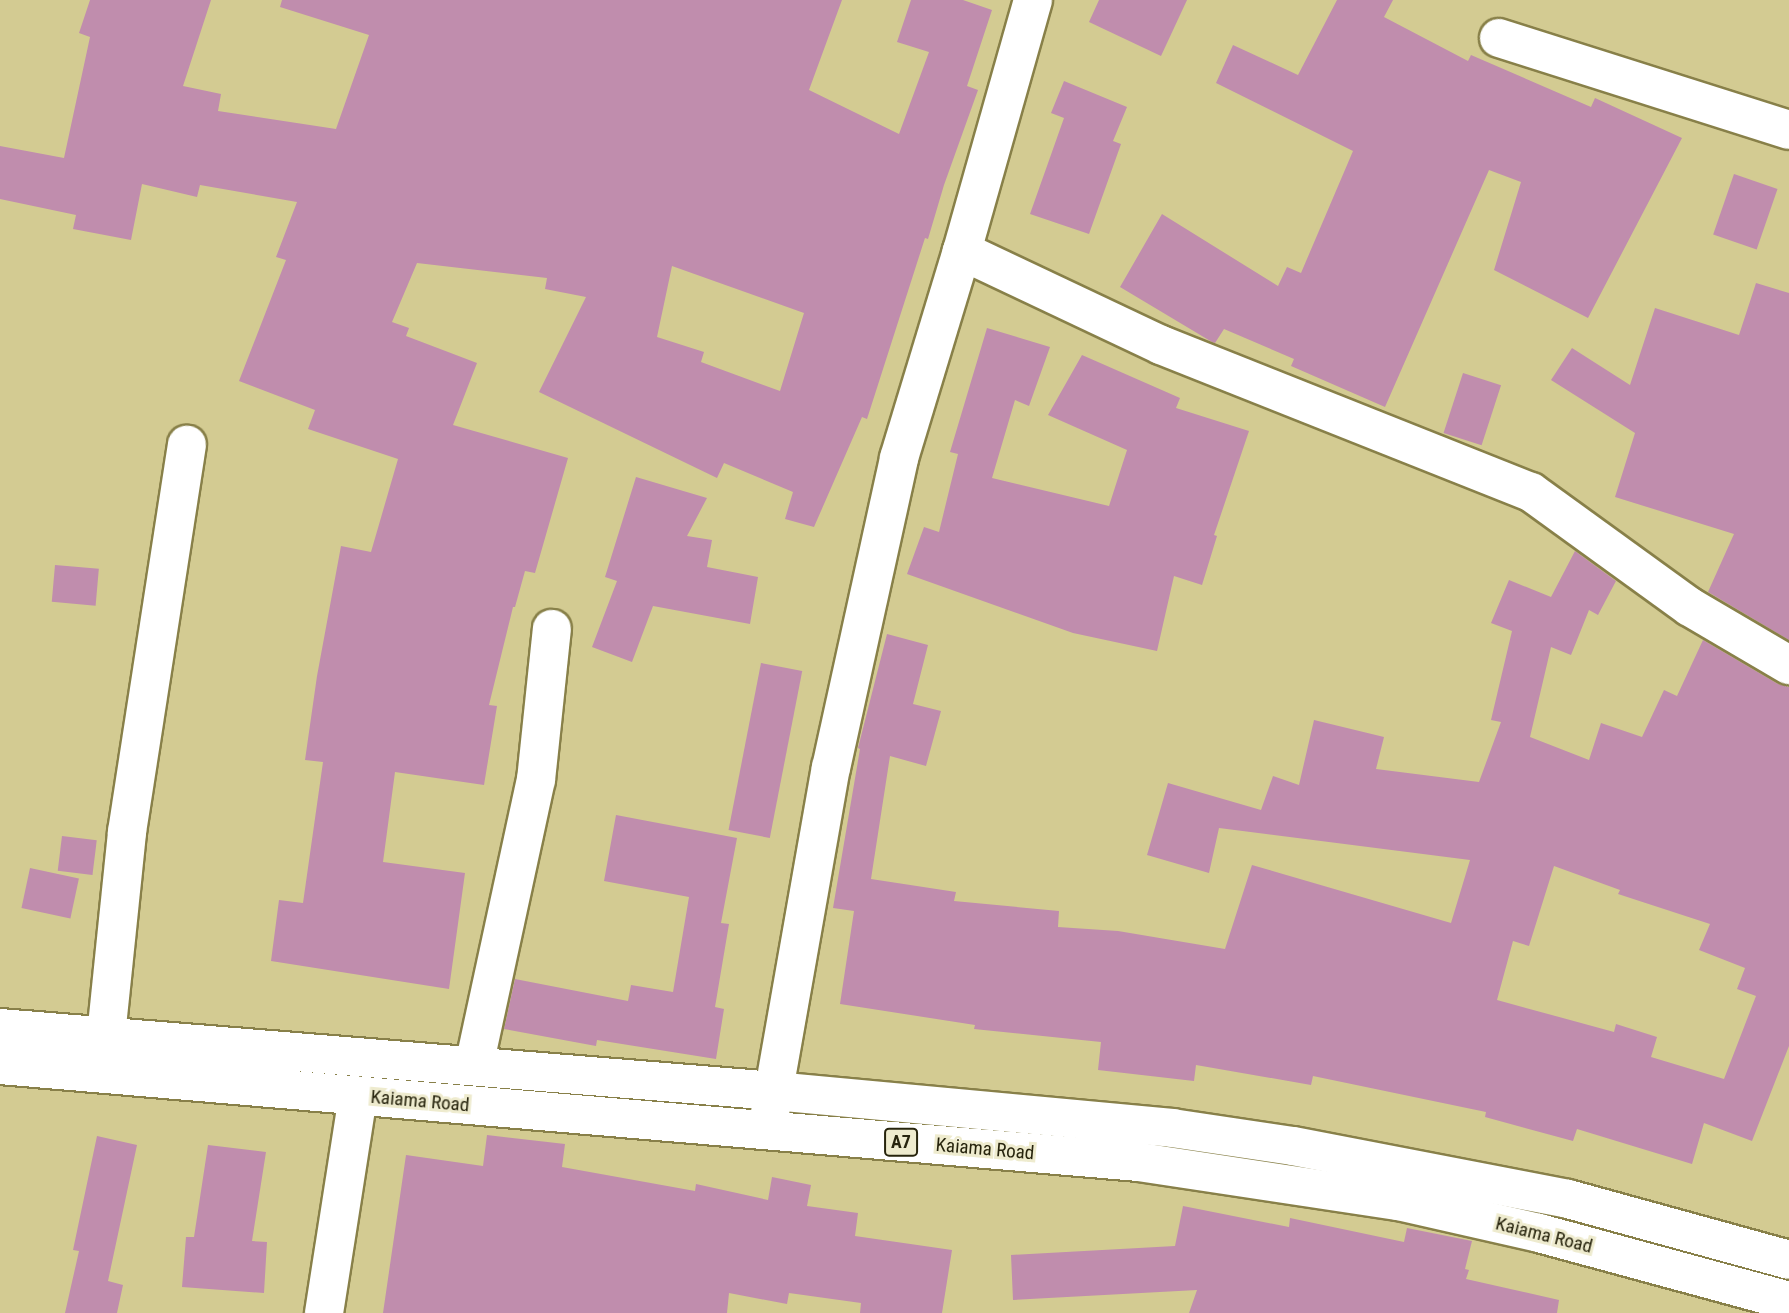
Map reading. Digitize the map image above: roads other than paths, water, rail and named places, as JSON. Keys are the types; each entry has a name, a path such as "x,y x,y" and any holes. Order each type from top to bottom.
{"main road":[{"path":"767,1130 831,768 899,458 962,251 1033,0"},
{"path":"1499,38 1789,130"},
{"path":"962,251 1161,345 1531,492 1690,607 1789,665"},
{"path":"106,1036 127,832 187,445"},
{"path":"474,1066 536,780 552,629"},
{"name":"Kaiama Road","path":"0,1028 774,1091 1172,1128 1293,1146 1568,1199 1789,1260"},
{"name":"Kaiama Road","path":"0,1065 1139,1162 1269,1179 1398,1201 1539,1233 1789,1301"},
{"path":"324,1313 358,1096"}]}
